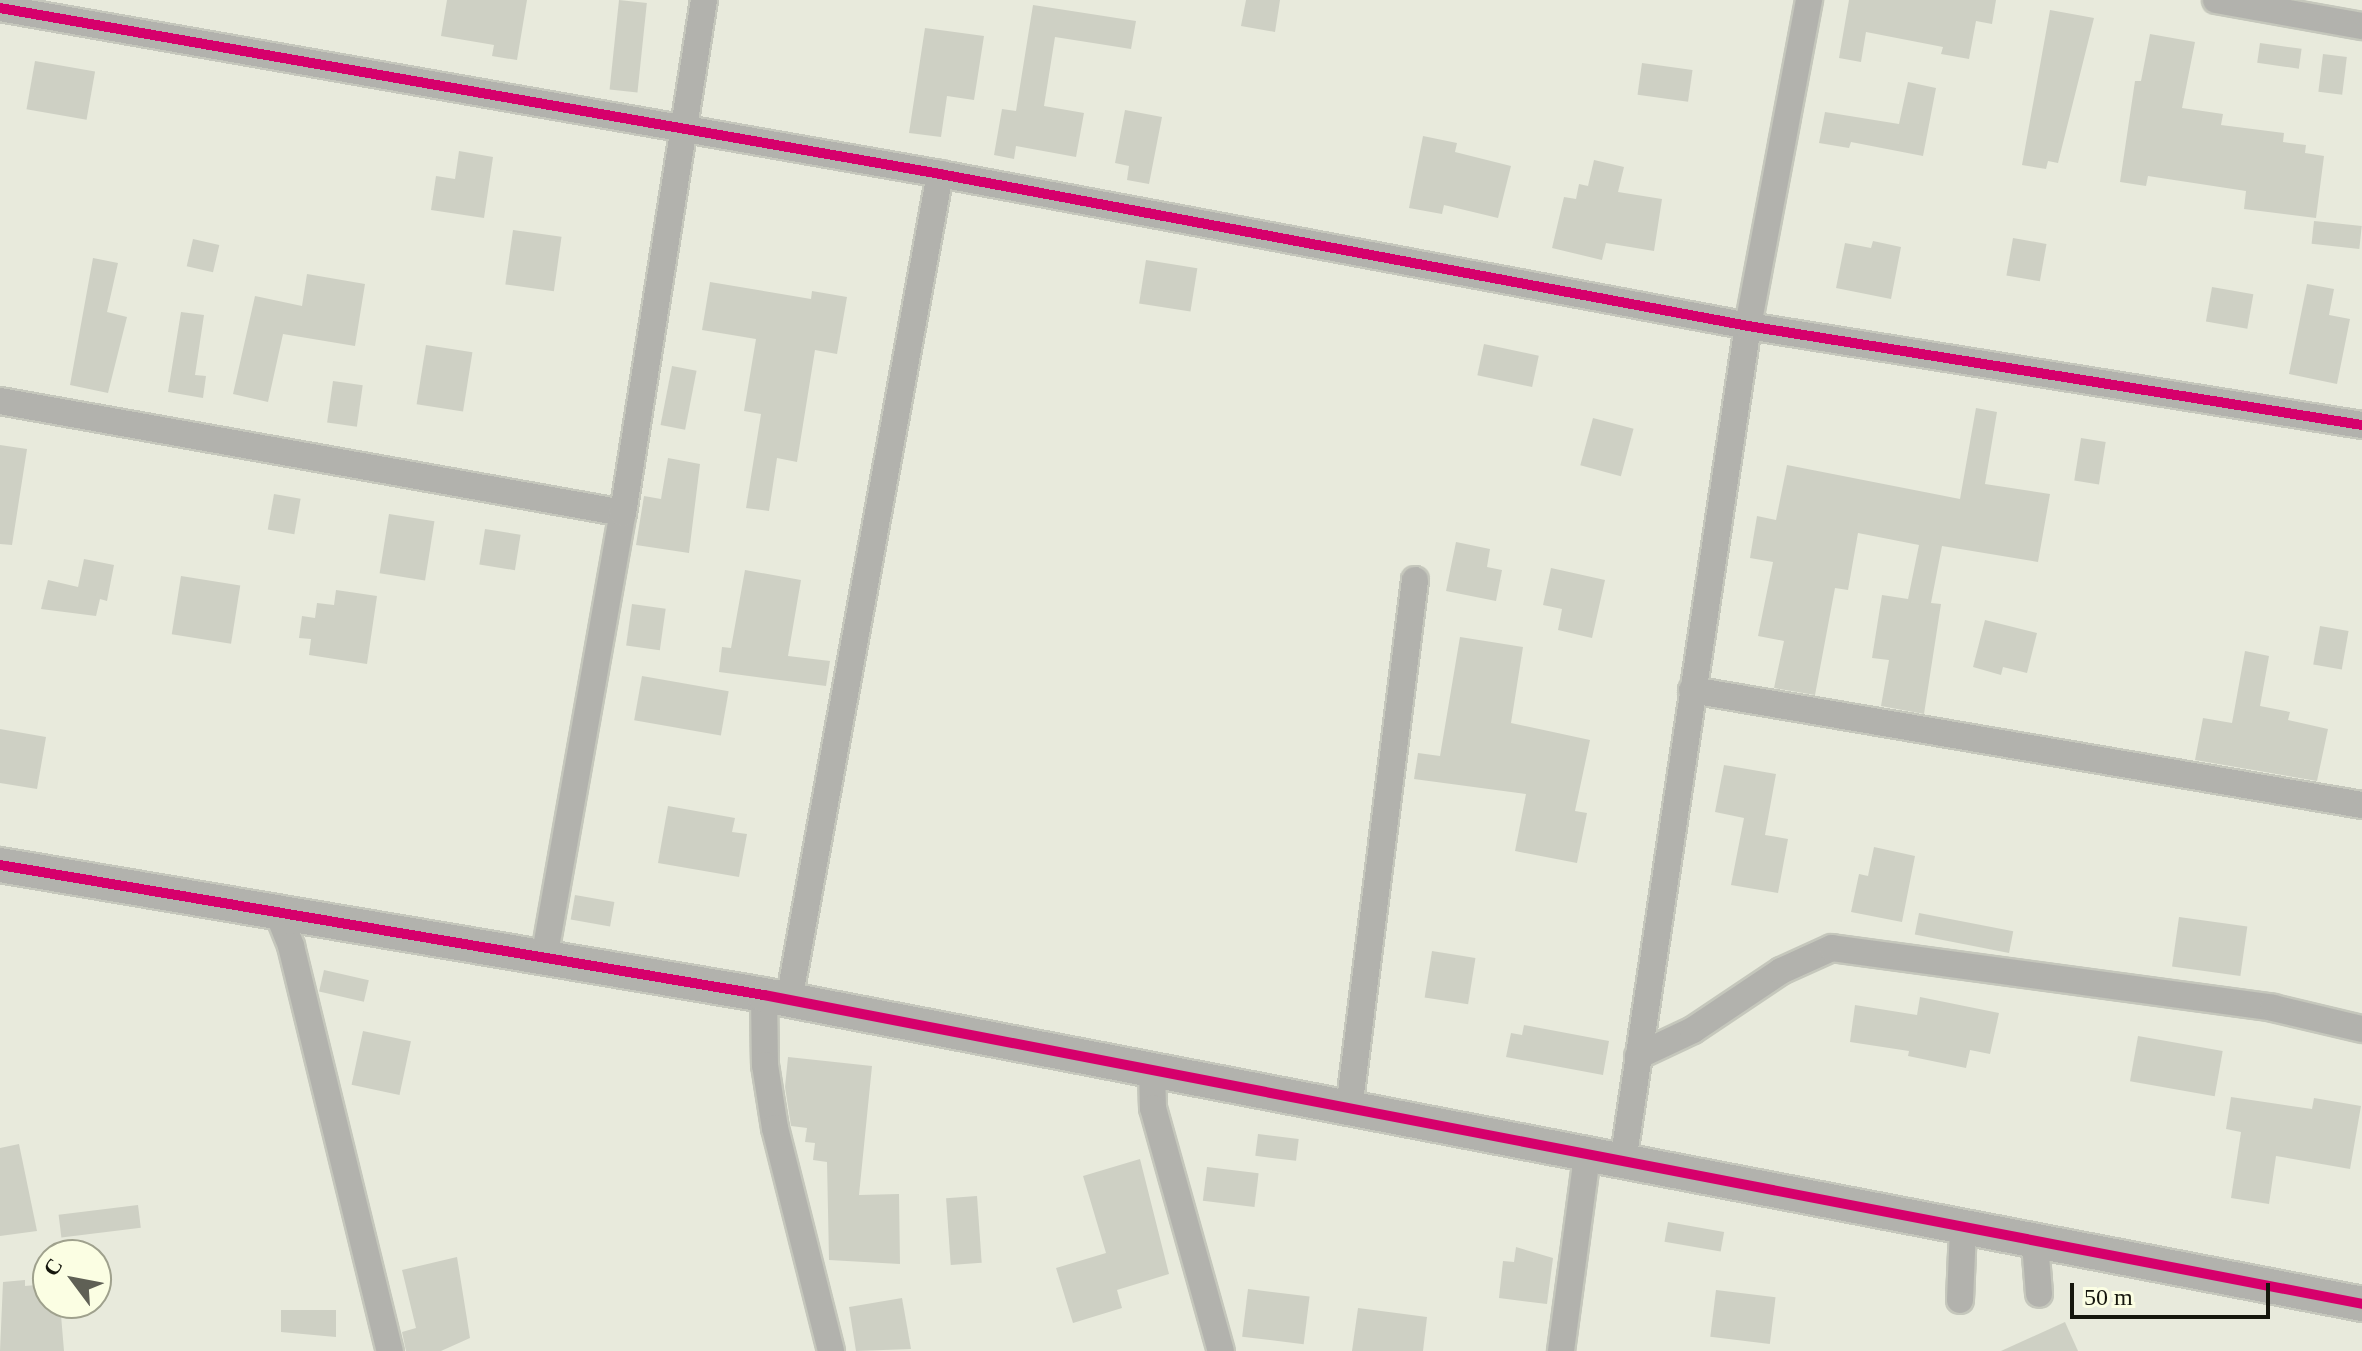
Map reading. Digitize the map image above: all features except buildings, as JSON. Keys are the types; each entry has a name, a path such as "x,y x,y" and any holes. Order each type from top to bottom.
{"street":[{"path":"544,959 623,513 704,0"},
{"path":"1623,1162 1748,326 1809,0"},
{"path":"2216,0 2362,26"},
{"path":"0,8 684,132 940,174 1748,326 2362,425"},
{"path":"831,1351 775,1128 765,1065 940,174"},
{"path":"0,401 623,513"},
{"path":"1349,1109 1415,580"},
{"path":"1692,690 2362,805"},
{"path":"0,865 776,997 2362,1304"},
{"path":"277,911 291,946 390,1351"},
{"path":"1638,1056 1693,1030 1781,971 1832,948 2273,1008 2362,1029"},
{"path":"1152,1068 1153,1108 1221,1351"},
{"path":"1561,1351 1587,1155"},
{"path":"1960,1300 1963,1229"},
{"path":"2035,1243 2039,1294"}],"cycle path":[{"path":"0,8 940,174 1748,326 2362,425"},
{"path":"0,865 764,995 2362,1304"}]}
